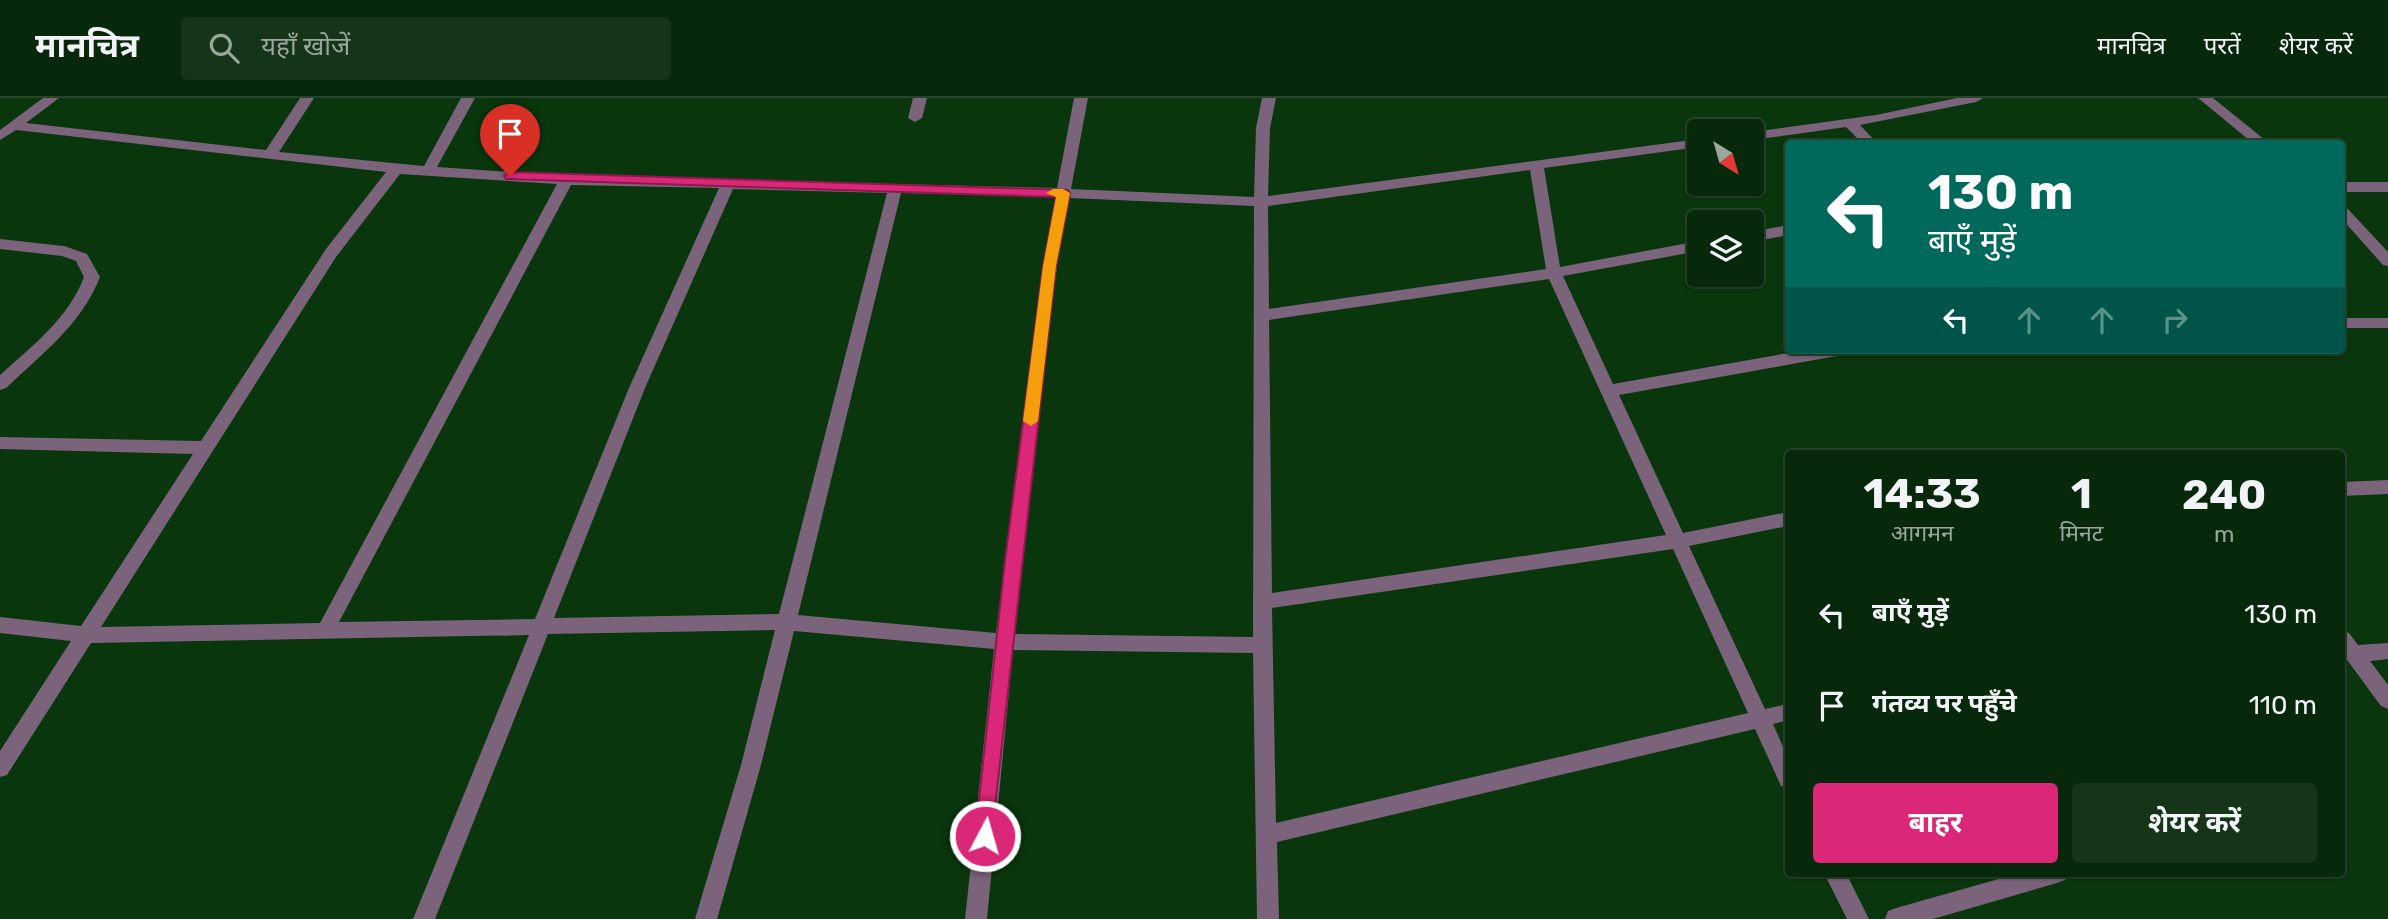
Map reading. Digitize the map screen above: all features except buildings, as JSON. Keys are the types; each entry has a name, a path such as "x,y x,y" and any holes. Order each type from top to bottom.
{"street":[{"path":"0,136 52,98"},
{"path":"270,154 307,98"},
{"path":"428,171 468,98"},
{"path":"915,118 920,98"},
{"path":"976,919 1004,642 1050,266 1081,98"},
{"path":"1268,919 1263,645 1261,202 1263,128 1269,98"},
{"path":"1764,134 1850,123 1971,98"},
{"path":"2205,98 2258,140"},
{"path":"1850,123 1867,140"},
{"path":"13,126 396,169 566,180 1063,193 1261,202 1687,145"},
{"path":"1536,165 1554,273 1785,773"},
{"path":"0,768 331,253 396,169"},
{"path":"326,629 566,180"},
{"path":"424,919 637,388 728,184"},
{"path":"2345,187 2388,187"},
{"path":"706,919 751,765 895,189"},
{"path":"2345,214 2388,261"},
{"path":"1764,235 1785,231"},
{"path":"0,244 64,251 82,258 92,277 86,295 70,318 4,376"},
{"path":"1261,316 1554,273 1687,248"},
{"path":"2345,323 2388,323"},
{"path":"1608,391 1815,354"},
{"path":"0,443 206,448"},
{"path":"2345,489 2388,487"},
{"path":"1263,602 1677,541 1785,520"},
{"path":"0,625 86,635 542,624 786,622 1004,642 1263,645"},
{"path":"2347,646 2388,652"},
{"path":"2347,646 2388,700"},
{"path":"1266,835 1785,713"},
{"path":"1837,877 1858,919"},
{"path":"1896,919 2043,877"}],"slow traffic":[{"path":"1031,421 1050,266 1063,193 1053,193"}],"route":[{"path":"510,176 566,180 1063,193 1050,266 1013,561 985,836"}]}
